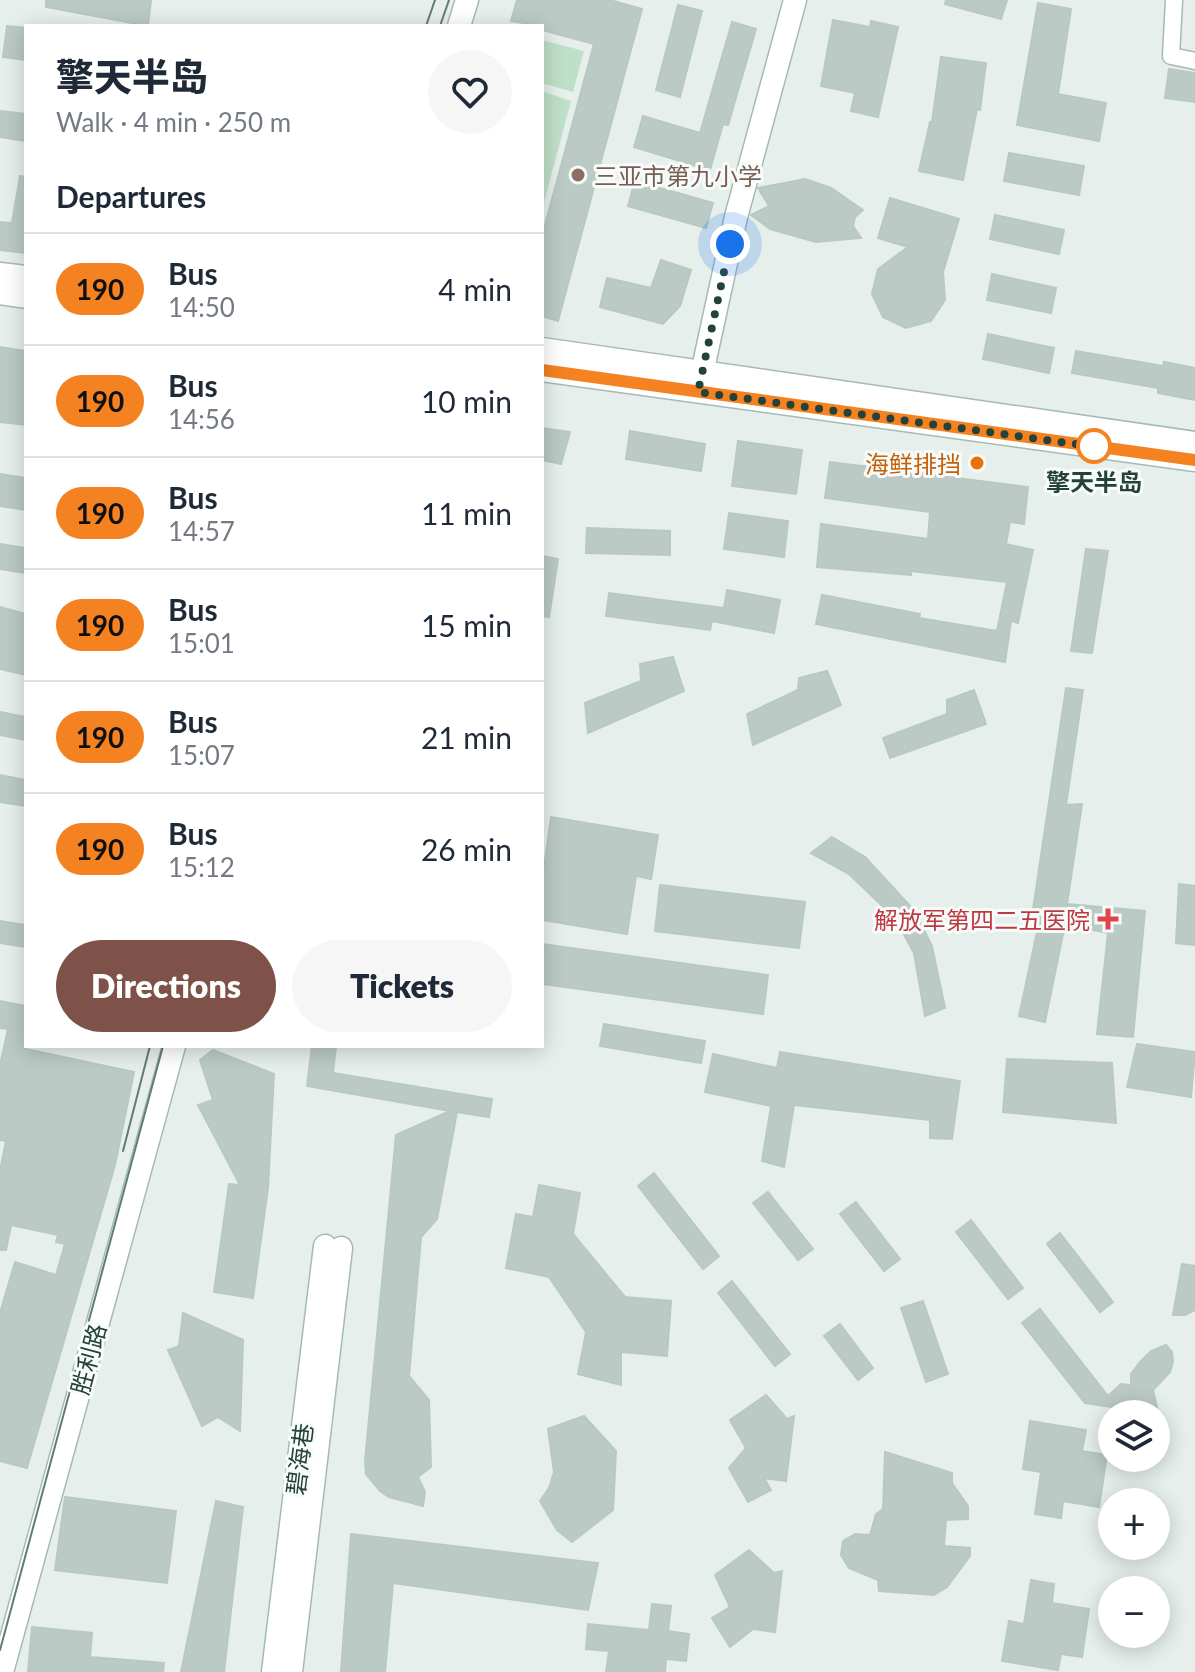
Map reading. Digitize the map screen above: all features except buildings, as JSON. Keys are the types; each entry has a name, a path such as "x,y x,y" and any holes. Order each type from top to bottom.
{"street":[{"path":"460,24 467,0"},
{"path":"699,383 736,217 795,0"},
{"path":"1174,0 1171,56 1195,61"},
{"path":"0,274 24,277"},
{"path":"0,293 24,297"},
{"path":"544,349 699,383 1195,460"},
{"path":"544,370 699,383 1195,443"},
{"name":"胜利路","path":"2,1672 173,1048"},
{"name":"碧海巷","path":"273,1672 333,1247 291,1672"}],"green space":[{"path":"544,41 584,51 573,92 544,84"},
{"path":"544,92 571,101 544,202"}],"tram line":[{"path":"427,24 435,0"},
{"path":"441,24 449,0"},
{"path":"123,1151 149,1048"},
{"path":"0,1650 162,1048"}],"bus line":[{"name":"190","path":"544,370 1195,460"}],"place":[{"name":"三亚市第九小学","path":"578,175"},
{"name":"擎天半岛","path":"1094,446"},
{"name":"海鲜排挡","path":"977,463"},
{"name":"解放军第四二五医院","path":"1108,919"}],"route":[{"path":"730,244 698,392 1104,448 1094,446"}]}
